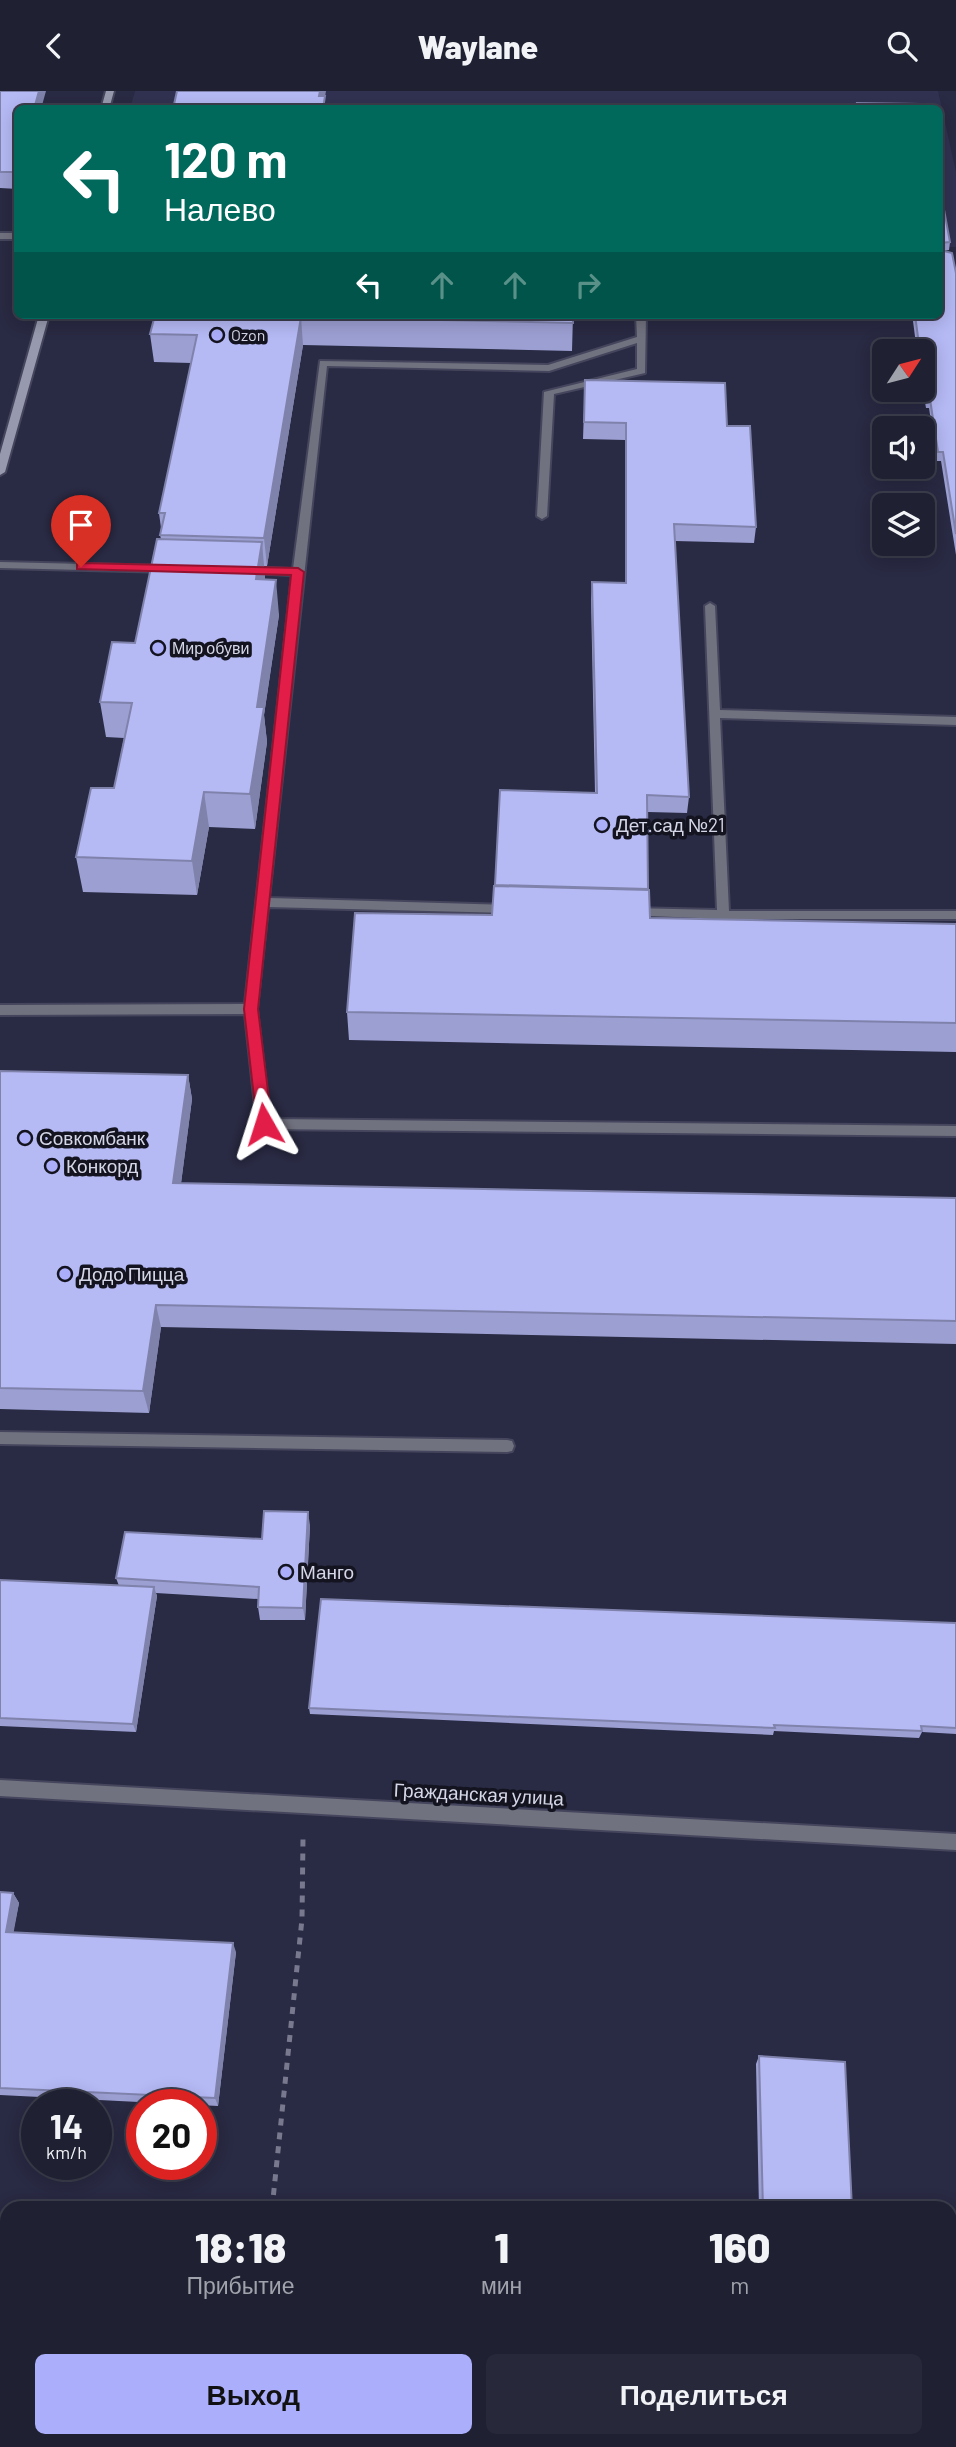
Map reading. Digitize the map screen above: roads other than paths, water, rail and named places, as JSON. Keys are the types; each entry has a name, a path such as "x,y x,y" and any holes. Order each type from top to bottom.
{"street":[{"path":"0,472 43,319"},
{"path":"542,516 549,392 642,371 641,319"},
{"path":"642,338 549,368 323,363 251,1009 264,1124 956,1132"},
{"path":"0,565 176,569"},
{"path":"230,570 298,572"},
{"path":"710,606 723,915"},
{"path":"716,714 956,721"},
{"path":"262,902 529,909"},
{"path":"612,912 956,915"},
{"path":"0,1010 251,1009"},
{"path":"0,1438 507,1446"},
{"name":"Гражданская улица","path":"0,1788 956,1842"}],"place":[{"name":"Ozon","path":"217,335"},
{"name":"Мир обуви","path":"158,648"},
{"name":"Дет.сад №21","path":"602,825"},
{"name":"Совкомбанк","path":"25,1138"},
{"name":"Конкорд","path":"52,1166"},
{"name":"Додо Пицца","path":"65,1274"},
{"name":"Манго","path":"286,1572"}]}
